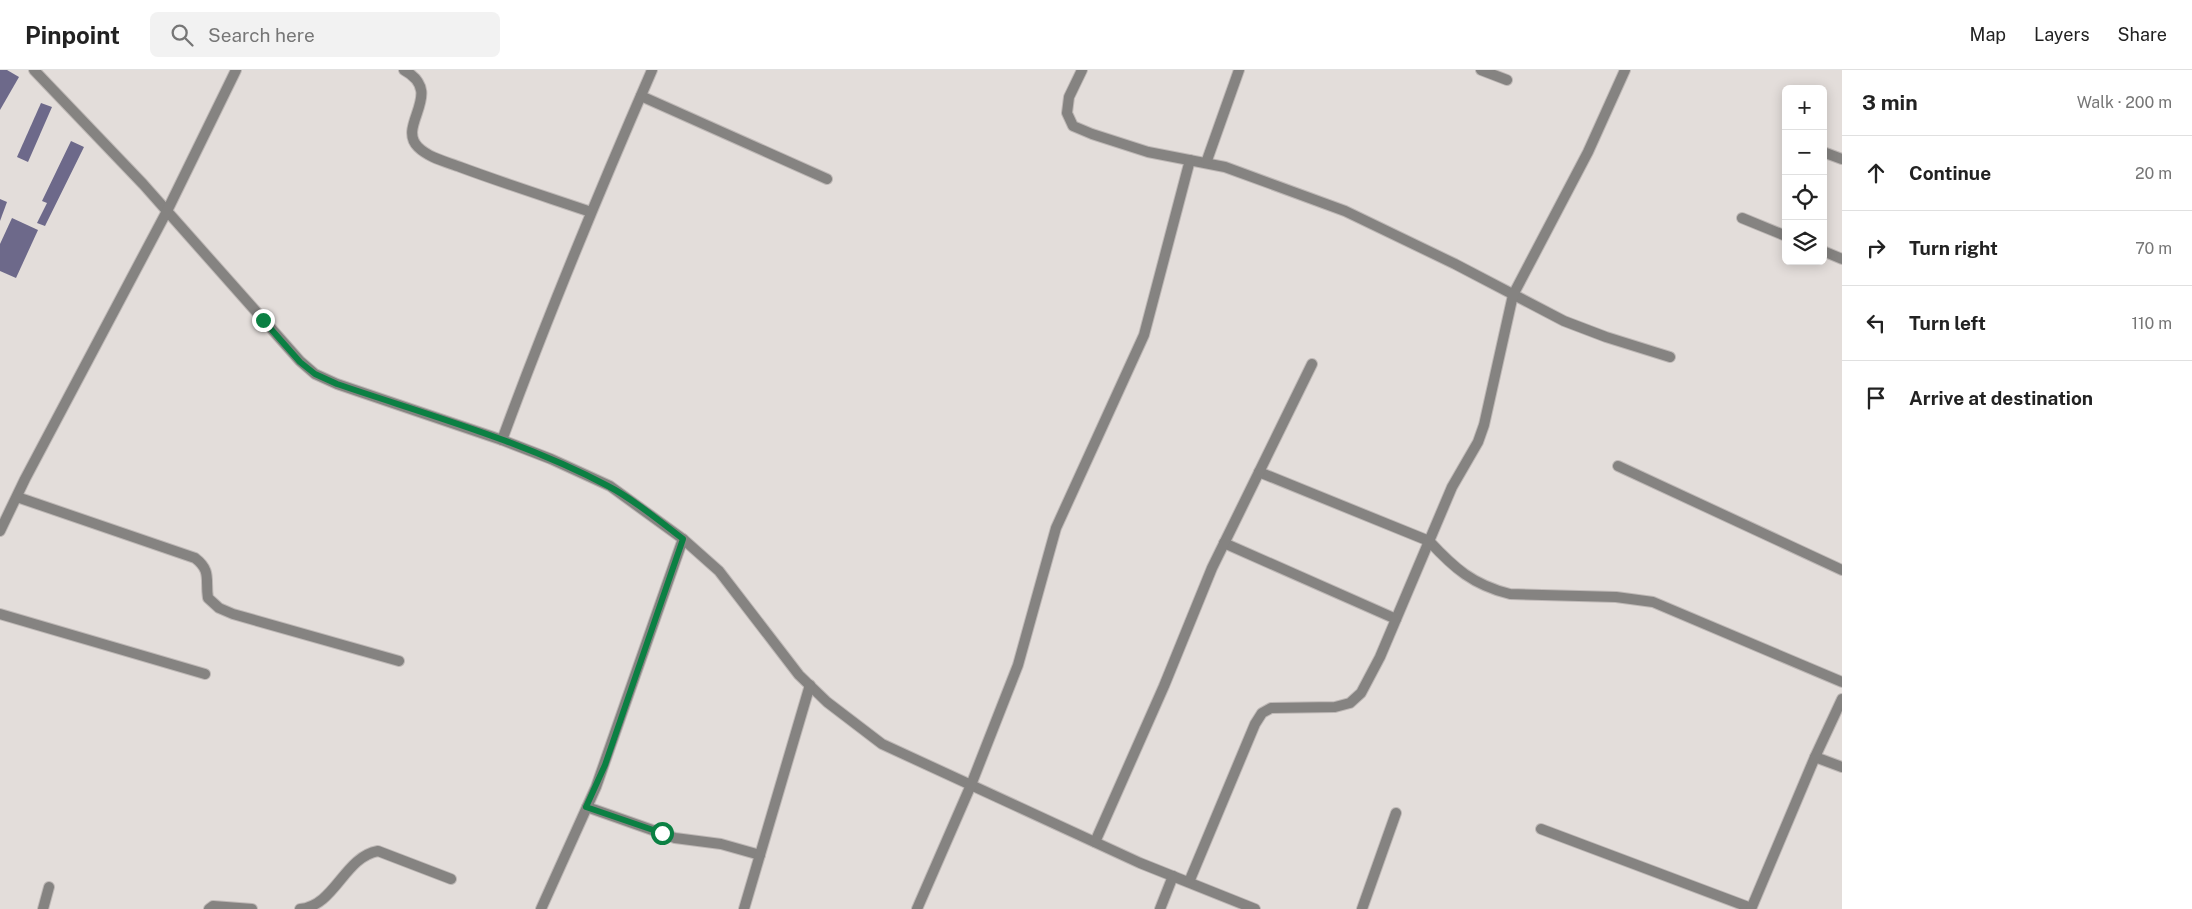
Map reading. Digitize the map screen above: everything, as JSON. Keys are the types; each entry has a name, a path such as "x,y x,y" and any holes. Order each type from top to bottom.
{"street":[{"path":"34,70 167,211 300,362 315,374 337,384 502,440 551,459 610,486 683,539 719,571 799,675 835,708 882,744 1094,842 1256,909"},
{"path":"0,531 167,211 236,70"},
{"path":"404,70 416,77 422,87 421,100 413,128 413,140 418,147 430,155 590,212"},
{"path":"502,440 544,326 590,212 652,70"},
{"path":"1082,70 1069,97 1067,113 1073,126 1148,152 1206,163 1240,172 1345,211 1455,264 1564,321 1606,337 1670,357"},
{"path":"1206,163 1239,70"},
{"path":"1481,70 1507,80"},
{"path":"1189,882 1255,724 1262,714 1270,708 1313,709 1335,707 1350,703 1361,692 1380,657 1452,486 1478,442 1484,425 1513,295 1588,152 1625,70"},
{"path":"641,96 827,179"},
{"path":"1827,153 1842,159"},
{"path":"917,909 971,785 1018,665 1056,528 1144,335 1190,160"},
{"path":"1742,218 1782,234"},
{"path":"1827,253 1842,259"},
{"path":"1094,842 1167,678 1224,543 1312,364"},
{"path":"1618,466 1842,570"},
{"path":"1259,472 1429,542 1471,580 1493,590 1510,594 1616,597 1653,602 1842,682"},
{"path":"17,497 195,558 203,564 208,575 208,598 219,608 233,614 399,661"},
{"path":"541,909 605,765 683,539"},
{"path":"1224,543 1396,619"},
{"path":"0,614 205,674"},
{"path":"744,909 810,685"},
{"path":"1541,828 1751,908 1815,757 1842,699"},
{"path":"1815,757 1842,767"},
{"path":"586,807 675,838 722,844 760,855"},
{"path":"1362,909 1396,813"},
{"path":"300,909 308,908 325,896 353,864 367,853 378,851 450,879"},
{"path":"1160,909 1173,876"},
{"path":"43,909 49,887"},
{"path":"208,909 213,906 252,909"}],"building":[{"path":"0,70 7,70 19,77 0,110"},
{"path":"41,103 52,107 28,162 17,157"},
{"path":"71,141 84,147 45,226 37,223 47,203 42,201"},
{"path":"0,199 7,202 0,221"},
{"path":"12,218 38,230 16,278 0,271 0,244"}],"route":[{"path":"263,320 300,362 315,374 337,384 502,440 551,459 610,486 683,539 605,765 586,807 662,833"}]}
